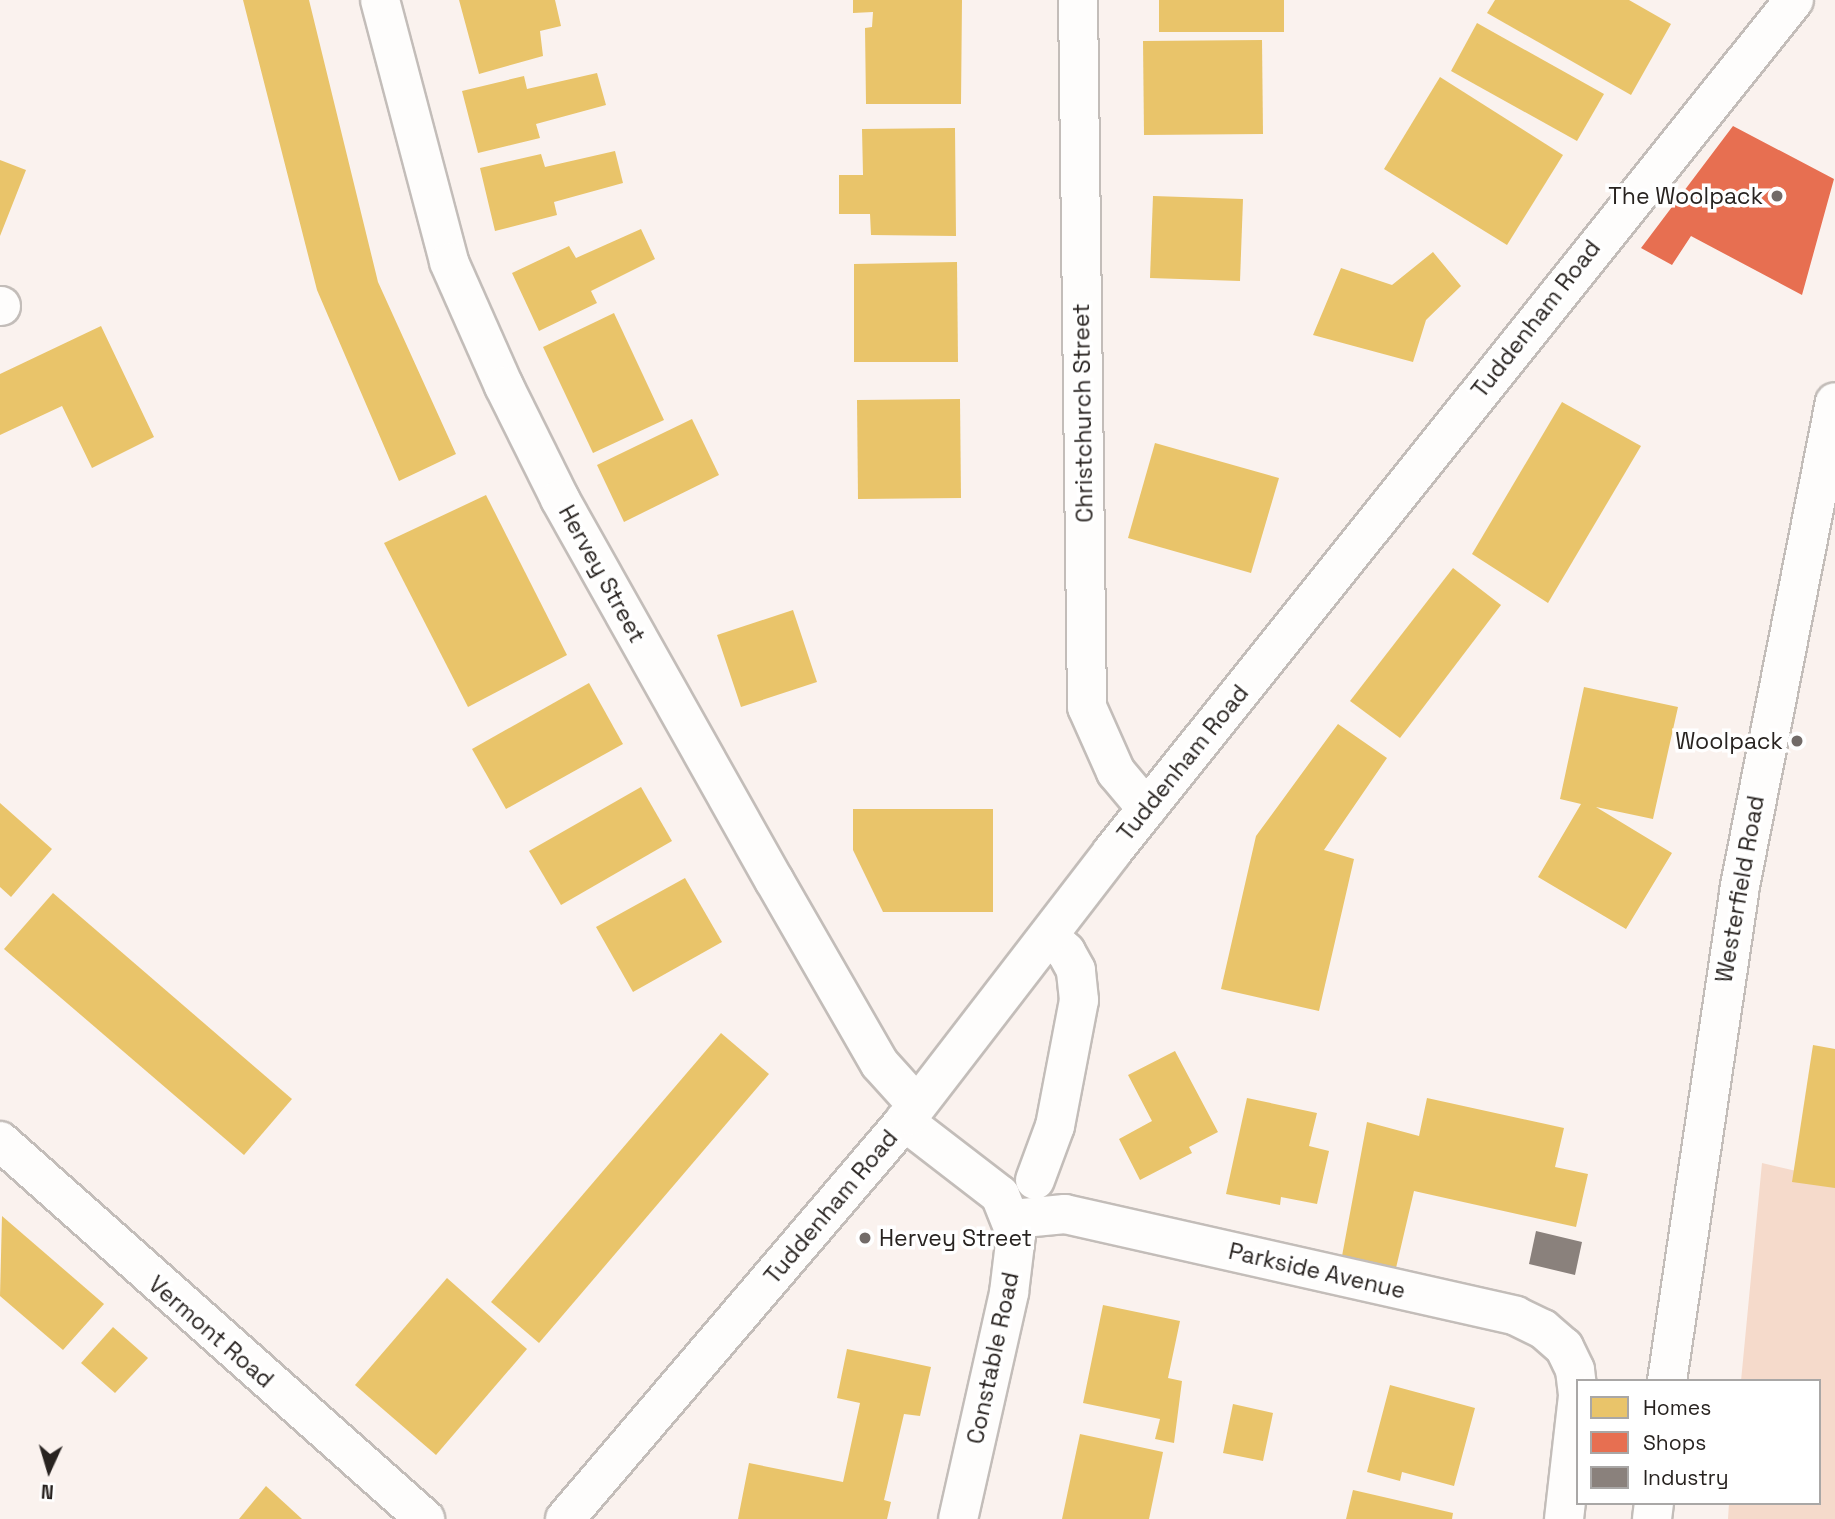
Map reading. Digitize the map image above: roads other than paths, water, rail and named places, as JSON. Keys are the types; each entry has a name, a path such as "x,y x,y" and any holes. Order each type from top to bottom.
{"street":[{"name":"Hervey Street","path":"380,0 446,252 504,386 560,499 820,961 911,1113"},
{"name":"Christchurch Street","path":"1079,0 1087,707 1111,764 1147,810"},
{"name":"Tuddenham Road","path":"565,1519 911,1113 1147,810 1794,0"},
{"name":"Westerfield Road","path":"1667,1379 1739,891 1835,402"},
{"path":"1035,1180 1055,1126 1079,984 1066,951 1049,936"},
{"name":"Constable Road","path":"911,1113 1000,1195 1013,1220 1016,1252 1009,1293 958,1519"},
{"name":"Vermont Road","path":"0,1141 110,1243 425,1519"},
{"name":"Parkside Avenue","path":"1013,1220 1065,1214 1516,1316 1543,1329 1564,1347 1575,1370 1576,1379"},
{"name":"Parkside Avenue","path":"1564,1519 1576,1413"}],"place":[{"name":"The Woolpack","path":"1777,196"},
{"name":"Woolpack","path":"1797,741"},
{"name":"Hervey Street","path":"865,1238"}]}
